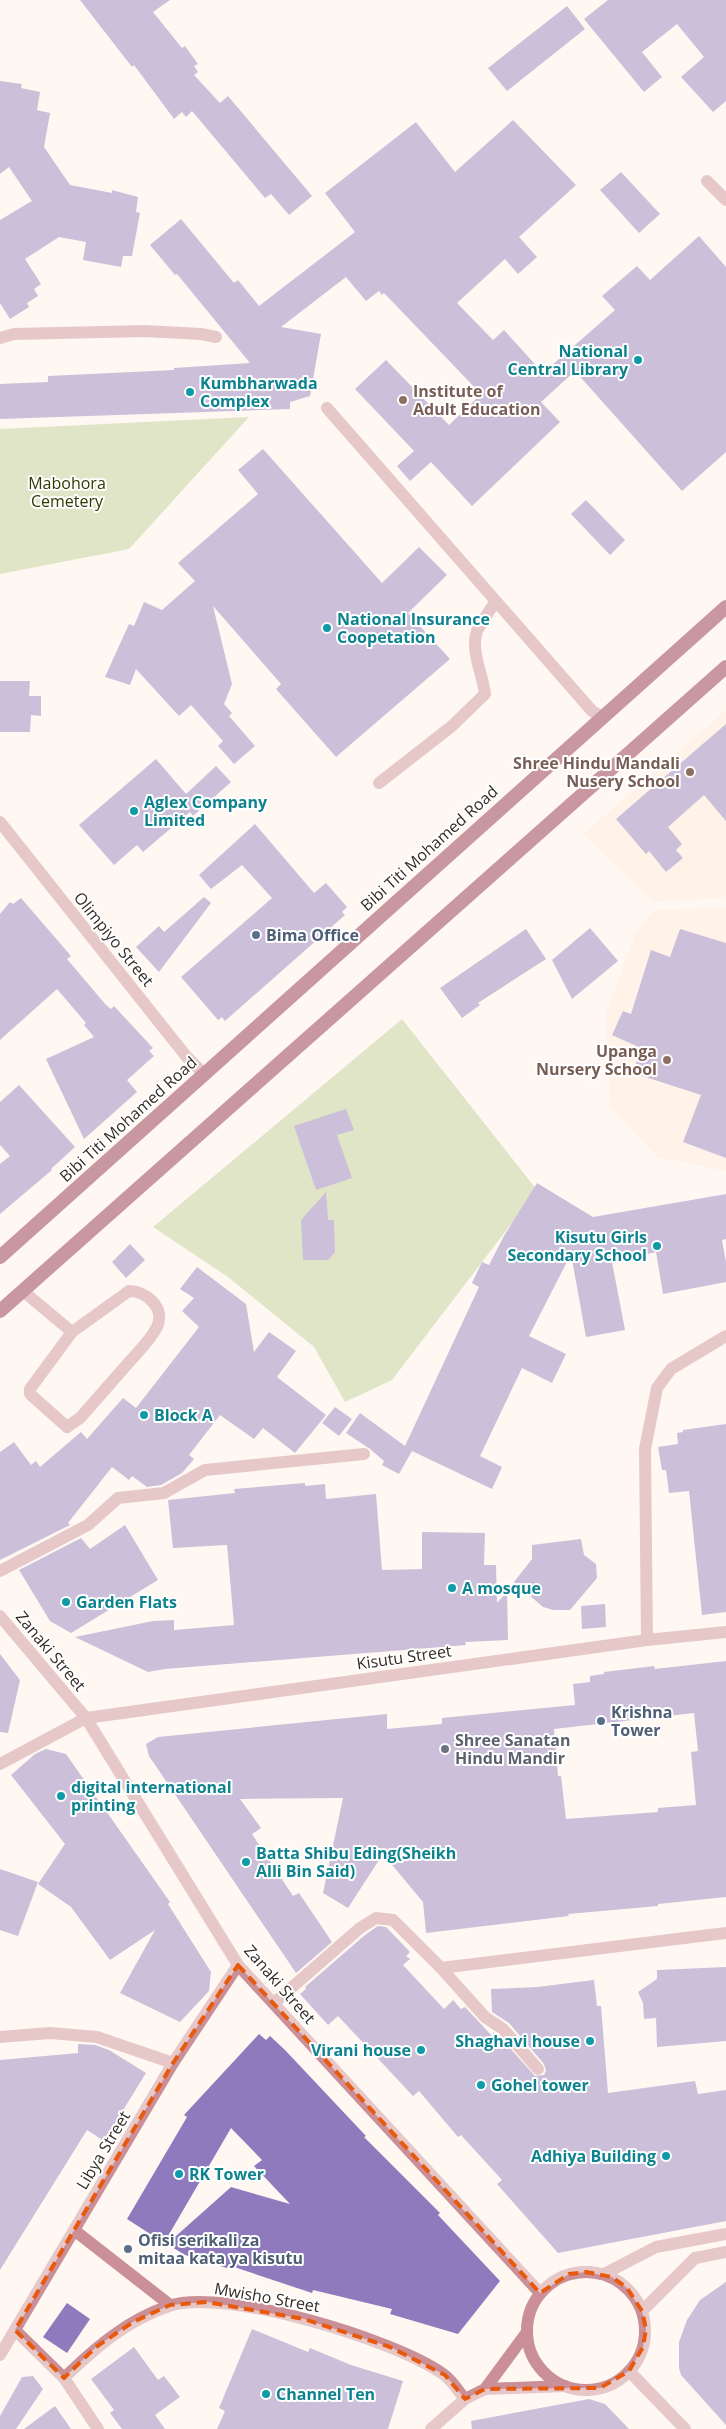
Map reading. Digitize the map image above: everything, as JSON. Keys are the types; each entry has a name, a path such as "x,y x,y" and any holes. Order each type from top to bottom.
{"highway":[{"name":"Bibi Titi Mohamed Road","path":"0,1257 726,606"},
{"path":"0,1311 726,667"}],"street":[{"path":"707,181 726,200"},
{"path":"0,338 14,334 135,331 201,334 216,337"},
{"path":"327,408 592,711 602,717"},
{"path":"379,783 452,726 485,694 483,679 476,659 476,633 496,601"},
{"name":"Olimpiyo Street","path":"0,822 186,1056 204,1074"},
{"path":"23,1291 72,1332"},
{"path":"129,1291 138,1291 150,1298 157,1308 158,1325 148,1340 80,1418 67,1427 29,1391 72,1332 129,1291"},
{"path":"647,1640 645,1449 657,1388 671,1369 726,1336"},
{"path":"0,1572 88,1525 118,1498 164,1493 205,1470 364,1454"},
{"name":"Zanaki Street","path":"0,1616 86,1718 238,1965 540,2294"},
{"name":"Kisutu Street","path":"86,1718 647,1640 726,1632"},
{"path":"0,1764 86,1718"},
{"path":"274,2003 360,1928 376,1918 393,1920 441,1968 485,2017 503,2028 538,2069"},
{"path":"441,1968 726,1933"},
{"name":"Libya Street","path":"0,2355 173,2063 238,1965"},
{"path":"0,2036 50,2033 97,2037 173,2063"},
{"path":"74,2230 170,2305"},
{"path":"604,2274 656,2247 726,2234"},
{"path":"642,2312 695,2258 726,2252"},
{"path":"586,2272 604,2274 627,2288 642,2312 646,2330 643,2348 629,2371 610,2385 600,2388 576,2389 555,2381 538,2365 532,2355 527,2332 530,2312 540,2294 553,2282 569,2274 586,2272"},
{"name":"Mwisho Street","path":"64,2378 103,2342 133,2322 170,2305 207,2302 236,2306 341,2329 421,2360 445,2375 465,2400"},
{"path":"15,2330 64,2378 98,2429"},
{"path":"485,2390 527,2332"},
{"path":"629,2371 685,2429"},
{"path":"431,2429 465,2400 485,2390 565,2386"}],"highlighted area":[{"path":"238,1965 540,2293 569,2274 586,2272 612,2277 627,2288 642,2311 646,2329 643,2347 629,2371 600,2388 485,2389 465,2399 445,2375 390,2347 304,2319 207,2302 170,2305 133,2322 96,2347 64,2378 15,2330 173,2063"}],"shaded area":[{"name":"Shree Hindu Mandali Nusery School","path":"726,710 726,897 654,902 583,834"},
{"name":"Upanga Nursery School","path":"726,908 726,1171 657,1157 610,1106 606,1014 636,932 654,910"}],"green space":[{"name":"Mabohora Cemetery","path":"249,417 129,549 0,574 0,429"},
{"path":"402,1019 537,1190 392,1380 345,1402 314,1347 228,1277 153,1227"}],"building":[{"path":"80,0 170,0 153,12 182,48 185,46 198,64 194,66 198,72 194,75 220,103 228,96 312,196 289,215 271,194 265,198 192,111 186,117 182,112 174,119 134,65 132,67"},
{"path":"608,0 726,0 726,101 713,112 681,77 704,57 677,24 642,52 662,77 644,92 584,19"},
{"path":"567,6 585,29 507,91 488,68"},
{"path":"0,81 22,84 21,88 40,92 37,110 50,113 44,147 70,185 112,193 112,190 138,197 136,212 140,213 132,256 123,256 121,267 83,260 86,242 59,237 25,259 41,284 34,289 38,296 27,303 29,307 10,319 0,303 0,220 32,201 9,167 0,174"},
{"path":"513,120 576,185 519,237 537,257 518,274 505,259 457,303 493,340 504,330 543,373 615,310 602,296 637,266 650,280 699,236 726,267 726,452 682,491 575,371 541,402 560,422 472,506 431,462 410,481 397,466 414,451 355,389 386,360 449,425 481,394 384,293 382,295 379,291 366,301 346,277 281,327 321,334 310,396 290,402 290,409 0,419 0,384 48,382 48,376 174,370 174,368 250,363 177,274 175,275 150,245 181,219 234,283 238,280 259,306 355,232 325,193 416,122 455,172"},
{"path":"621,172 660,214 639,233 600,190"},
{"name":"National Insurance Coopetation","path":"263,449 382,583 419,547 447,575 408,613 450,659 336,757 276,689 281,684 213,606 232,684 224,704 232,713 229,716 255,746 234,764 218,746 223,741 191,705 179,716 136,669 130,685 105,677 129,624 134,626 144,602 162,610 195,581 178,563 258,494 238,470"},
{"path":"586,500 625,540 610,555 571,514"},
{"path":"0,681 30,681 29,696 41,696 41,716 31,715 30,732 0,732"},
{"path":"726,724 726,821 704,795 668,827 682,844 676,850 683,858 666,872 649,851 646,854 616,819"},
{"name":"Aglex Company Limited","path":"156,759 186,794 216,766 231,782 193,816 190,812 143,852 137,845 114,865 79,825"},
{"path":"255,824 314,893 326,883 347,907 342,912 345,915 225,1021 222,1017 218,1020 181,977 272,898 242,865 211,889 199,875"},
{"path":"204,897 211,903 159,972 136,947 159,926 164,932"},
{"path":"21,898 71,956 67,959 106,1005 111,1009 114,1006 153,1048 149,1051 154,1056 127,1080 137,1092 84,1139 46,1059 94,1037 84,1025 86,1023 57,989 0,1040 0,914 10,902 13,904"},
{"path":"590,928 618,961 572,999 552,960"},
{"path":"526,929 546,959 478,1003 480,1005 462,1018 440,988"},
{"path":"680,929 726,943 726,1158 683,1142 701,1095 633,1073 641,1048 612,1035 623,1011 631,1014 651,950 670,957"},
{"path":"19,1085 75,1147 52,1170 0,1214 0,1164 10,1156 0,1145 0,1102"},
{"path":"346,1109 354,1130 337,1135 352,1178 316,1190 294,1126"},
{"path":"537,1183 593,1217 726,1194 726,1239 722,1240 726,1262 726,1282 663,1294 656,1252 612,1262 625,1330 586,1337 571,1254 529,1336 566,1354 552,1383 522,1368 480,1456 502,1467 492,1489 412,1451 399,1474 382,1465 384,1461 346,1433 360,1413 405,1446 479,1287 472,1283 482,1262 489,1265 504,1236"},
{"path":"326,1192 328,1220 334,1220 335,1252 328,1260 303,1260 301,1220"},
{"path":"130,1244 145,1260 126,1278 112,1262"},
{"path":"197,1267 246,1304 254,1352 269,1332 296,1351 277,1377 326,1415 295,1453 263,1428 254,1439 220,1415 189,1455 194,1459 182,1473 161,1485 147,1487 132,1476 129,1480 112,1467 68,1523 70,1525 0,1560 0,1452 14,1442 31,1465 36,1461 40,1467 81,1432 87,1439 123,1398 136,1408 199,1327 182,1311 194,1298 180,1289"},
{"path":"335,1407 352,1419 339,1436 322,1423"},
{"path":"726,1424 726,1612 702,1615 689,1491 669,1493 666,1470 662,1470 658,1447 678,1444 677,1433 683,1432 683,1430"},
{"path":"305,1483 305,1486 325,1484 326,1499 376,1494 382,1570 422,1569 422,1532 485,1533 484,1565 496,1565 497,1603 507,1592 508,1640 465,1642 466,1645 165,1669 148,1672 75,1637 153,1621 174,1620 174,1630 234,1625 227,1545 173,1548 168,1500 235,1493 234,1489"},
{"path":"125,1525 158,1580 71,1633 50,1621 19,1570 81,1538 90,1549"},
{"path":"581,1539 584,1555 596,1564 597,1578 570,1610 553,1610 543,1607 514,1582 532,1559 532,1545"},
{"path":"605,1604 606,1627 582,1629 581,1606"},
{"path":"0,1654 20,1680 8,1733 0,1732"},
{"path":"726,1661 726,1897 658,1904 658,1906 568,1914 569,1916 426,1933 423,1902 383,1854 348,1908 323,1893 343,1798 240,1799 261,1828 252,1834 293,1896 299,1893 332,1942 296,1973 149,1756 146,1744 158,1737 387,1714 387,1729 442,1724 442,1718 575,1705 573,1684 590,1682 590,1676 604,1674 604,1672 654,1666 655,1669","holes":["694,1713 698,1751 691,1752 696,1805 658,1808 658,1812 566,1819 561,1776 558,1776 554,1729"]},
{"path":"46,1749 66,1754 170,1902 168,1904 211,1972 209,1991 180,2022 120,1993 155,1930 110,1960 71,1907 38,1884 65,1844 11,1775 35,1754"},
{"path":"0,1869 38,1882 18,1936 0,1930"},
{"path":"378,1926 386,1927 410,1952 406,1956 410,1959 403,1965 444,2009 453,2000 461,2009 465,2007 493,2037 493,2032 498,2035 535,2076 544,2075 546,2071 544,2064 509,2023 492,2012 491,1989 537,1987 594,1980 597,2006 601,2006 608,2093 695,2081 698,2094 726,2090 726,2221 558,2253 497,2184 502,2180 461,2135 458,2137 419,2091 413,2096 338,2016 328,2025 300,1994 306,1989 305,1987"},
{"path":"726,1967 726,2041 657,2047 656,2018 644,2019 643,2003 638,1992 657,1979 657,1970"},
{"path":"259,2034 266,2040 270,2036 285,2050 366,2136 364,2137 440,2213 438,2215 500,2281 458,2334 390,2314 392,2309 313,2290 312,2293 228,2265 227,2268 185,2255 167,2244 231,2187 290,2204 254,2166 262,2160 231,2128 164,2243 127,2219 187,2117 184,2115"},
{"path":"78,2044 95,2045 109,2050 146,2073 104,2141 87,2130 0,2270 0,2060 78,2053"},
{"path":"726,2282 726,2425 681,2375 679,2368 679,2342 687,2320 700,2300"},
{"path":"67,2303 90,2319 67,2353 43,2337"},
{"path":"252,2329 308,2352 310,2348 351,2365 403,2381 388,2429 217,2429 225,2411 219,2408"},
{"path":"134,2347 158,2380 164,2376 180,2397 155,2415 165,2429 122,2429 110,2413 114,2410 91,2379"},
{"path":"33,2376 43,2389 16,2429 0,2429 0,2416 22,2377"},
{"path":"589,2399 605,2404 629,2429 472,2429 471,2421"},
{"path":"55,2406 71,2429 24,2429"}],"place":[{"name":"National Central Library","path":"638,360"},
{"name":"Kumbharwada Complex","path":"190,392"},
{"name":"Institute of Adult Education","path":"403,400"},
{"name":"National Insurance Coopetation","path":"327,628"},
{"name":"Shree Hindu Mandali Nusery School","path":"690,772"},
{"name":"Aglex Company Limited","path":"134,811"},
{"name":"Bima Office","path":"256,935"},
{"name":"Upanga Nursery School","path":"667,1060"},
{"name":"Kisutu Girls Secondary School","path":"657,1246"},
{"name":"Block A","path":"144,1415"},
{"name":"A mosque","path":"452,1588"},
{"name":"Garden Flats","path":"66,1602"},
{"name":"Krishna Tower","path":"601,1721"},
{"name":"Shree Sanatan Hindu Mandir","path":"445,1749"},
{"name":"digital international printing","path":"61,1796"},
{"name":"Batta Shibu Eding(Sheikh Alli Bin Said)","path":"246,1862"},
{"name":"Shaghavi house","path":"590,2041"},
{"name":"Virani house","path":"421,2050"},
{"name":"Gohel tower","path":"481,2085"},
{"name":"Adhiya Building","path":"666,2156"},
{"name":"RK Tower","path":"179,2174"},
{"name":"Ofisi serikali za mitaa kata ya kisutu","path":"128,2249"},
{"name":"Channel Ten","path":"266,2394"}]}
